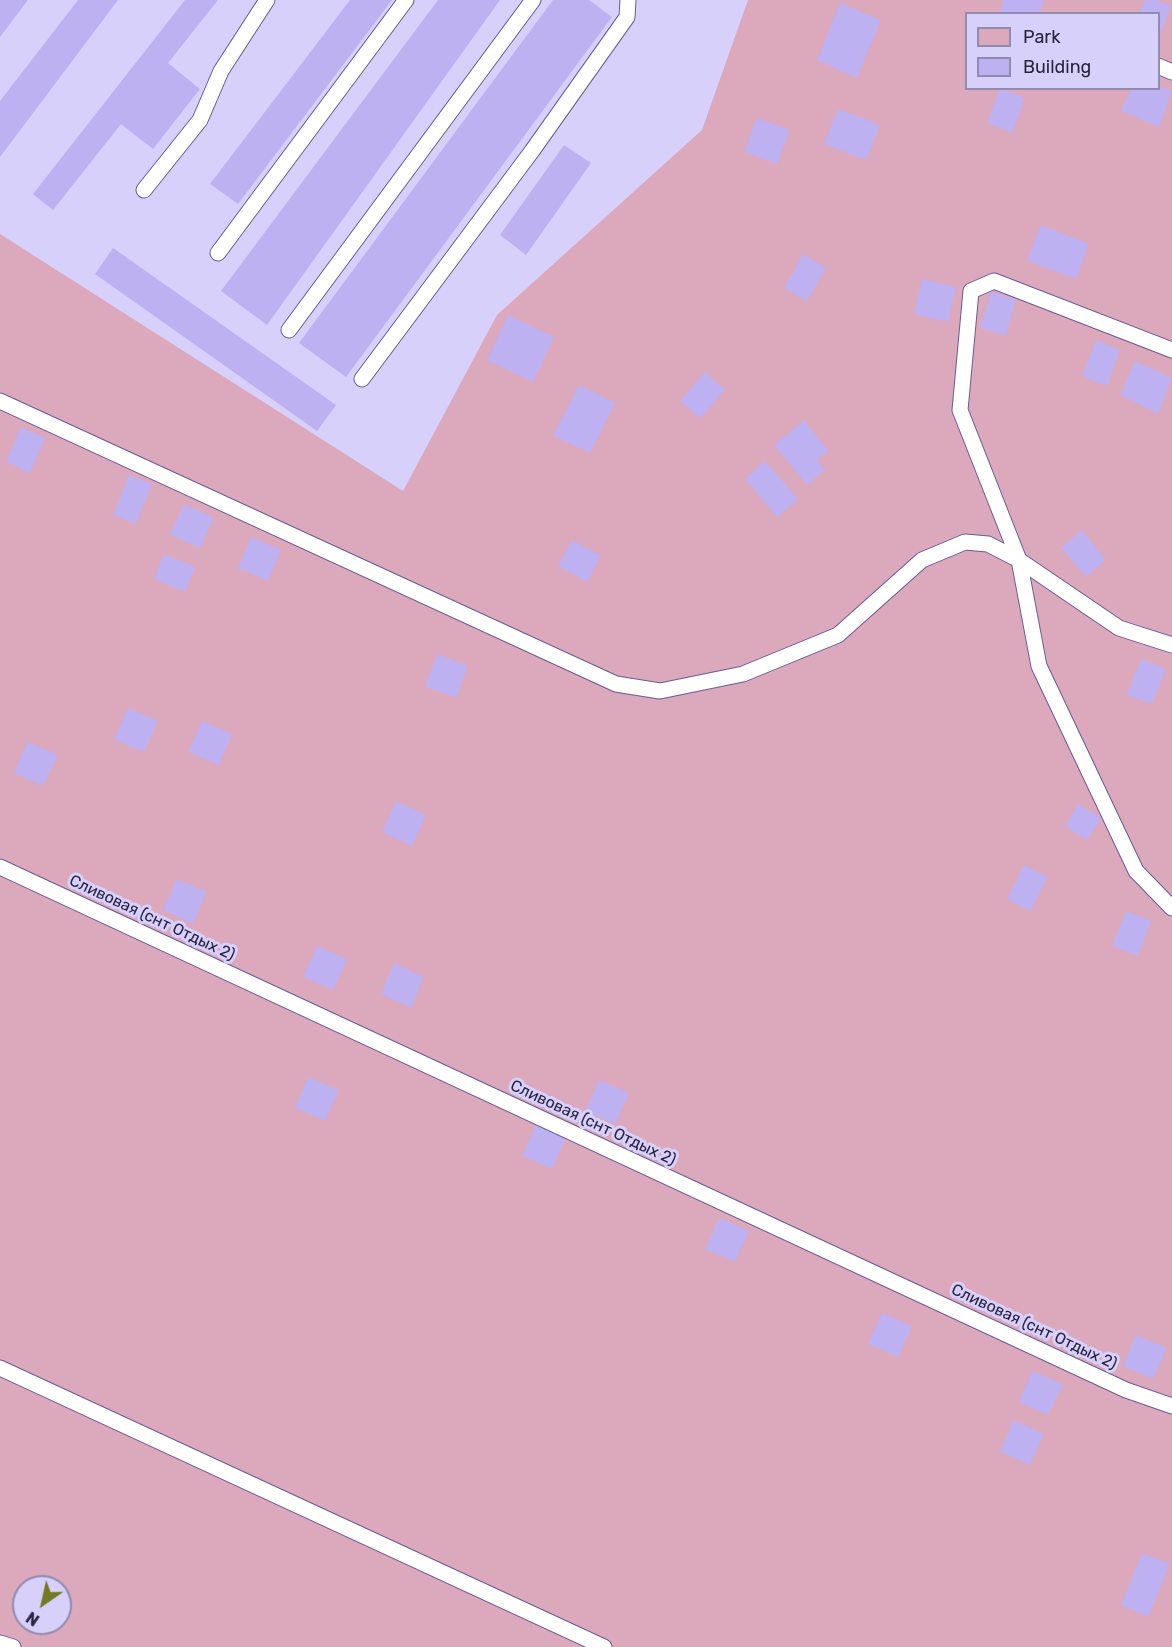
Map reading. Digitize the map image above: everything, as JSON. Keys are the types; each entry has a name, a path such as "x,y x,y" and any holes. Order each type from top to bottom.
{"lane":[{"path":"144,190 200,120 221,71 267,0"},
{"path":"218,253 406,0"},
{"path":"289,330 532,0"},
{"path":"362,380 532,151 627,17 628,0"},
{"path":"1172,350 994,281 971,291 960,410 1019,560 1039,666 1136,871 1172,908"},
{"path":"0,401 616,684 660,691 743,674 837,634 922,560 965,542 988,544 1019,560 1119,628 1172,645"},
{"name":"Сливовая (снт Отдых 2)","path":"0,867 1115,1385 1172,1406"},
{"path":"0,1368 604,1647"},
{"path":"0,1642 13,1647"}],"green space":[{"path":"748,0 1172,0 1172,1647 0,1647 0,234 403,491 497,315 702,130"}],"building":[{"path":"0,0 28,0 0,37"},
{"path":"78,0 118,0 0,157 0,101"},
{"path":"185,0 218,0 168,63 200,89 153,149 121,124 53,210 33,194"},
{"path":"350,0 392,0 238,204 210,184"},
{"path":"438,0 500,0 267,325 221,291"},
{"path":"553,0 589,0 612,17 346,377 299,343"},
{"path":"1003,0 1044,0 1040,12 1000,12"},
{"path":"1145,0 1156,0 1171,6 1161,33 1160,12 1140,12"},
{"path":"840,3 881,20 857,78 817,60"},
{"path":"1160,87 1172,91 1159,127 1121,111 1130,90 1160,90"},
{"path":"999,90 1025,98 1012,133 987,123"},
{"path":"838,109 880,125 866,160 824,144"},
{"path":"757,118 790,130 777,164 744,152"},
{"path":"564,145 591,163 526,255 500,235"},
{"path":"1041,225 1089,244 1076,279 1027,261"},
{"path":"113,248 336,405 317,431 95,274"},
{"path":"803,254 826,268 807,301 784,288"},
{"path":"922,279 956,287 948,322 914,314"},
{"path":"991,292 1016,299 1006,336 980,328"},
{"path":"508,315 554,337 533,382 487,360"},
{"path":"1096,340 1120,350 1107,386 1082,376"},
{"path":"1135,361 1172,378 1158,414 1120,395"},
{"path":"705,372 725,390 700,418 680,401"},
{"path":"579,385 615,403 590,453 553,436"},
{"path":"804,420 828,451 817,460 825,470 807,485 774,445"},
{"path":"21,427 45,438 30,473 6,462"},
{"path":"765,461 798,499 777,517 745,479"},
{"path":"129,475 152,484 136,524 113,515"},
{"path":"184,504 214,518 200,548 170,535"},
{"path":"1082,530 1106,560 1086,577 1061,548"},
{"path":"251,537 281,550 268,581 238,568"},
{"path":"572,540 601,556 587,582 558,566"},
{"path":"164,554 195,567 185,592 154,579"},
{"path":"437,654 468,666 456,698 425,686"},
{"path":"1141,659 1166,669 1152,704 1127,695"},
{"path":"128,708 158,721 144,752 114,739"},
{"path":"202,721 232,734 219,765 188,752"},
{"path":"27,742 58,755 43,786 14,773"},
{"path":"396,801 426,815 412,846 382,832"},
{"path":"1078,804 1101,818 1087,840 1065,826"},
{"path":"1024,865 1048,877 1030,911 1007,899"},
{"path":"177,879 207,892 193,924 163,910"},
{"path":"1126,911 1151,921 1138,956 1112,946"},
{"path":"317,946 347,959 333,990 303,977"},
{"path":"394,963 424,977 411,1008 381,994"},
{"path":"308,1077 339,1090 325,1121 295,1108"},
{"path":"599,1080 629,1093 615,1124 585,1111"},
{"path":"536,1125 566,1138 552,1169 522,1156"},
{"path":"719,1218 749,1231 735,1262 705,1249"},
{"path":"882,1313 912,1326 898,1357 868,1344"},
{"path":"1136,1335 1167,1348 1153,1379 1123,1366"},
{"path":"1032,1371 1063,1384 1048,1415 1019,1402"},
{"path":"1013,1420 1044,1434 1030,1465 1000,1452"},
{"path":"1142,1553 1170,1564 1148,1617 1121,1605"}]}
